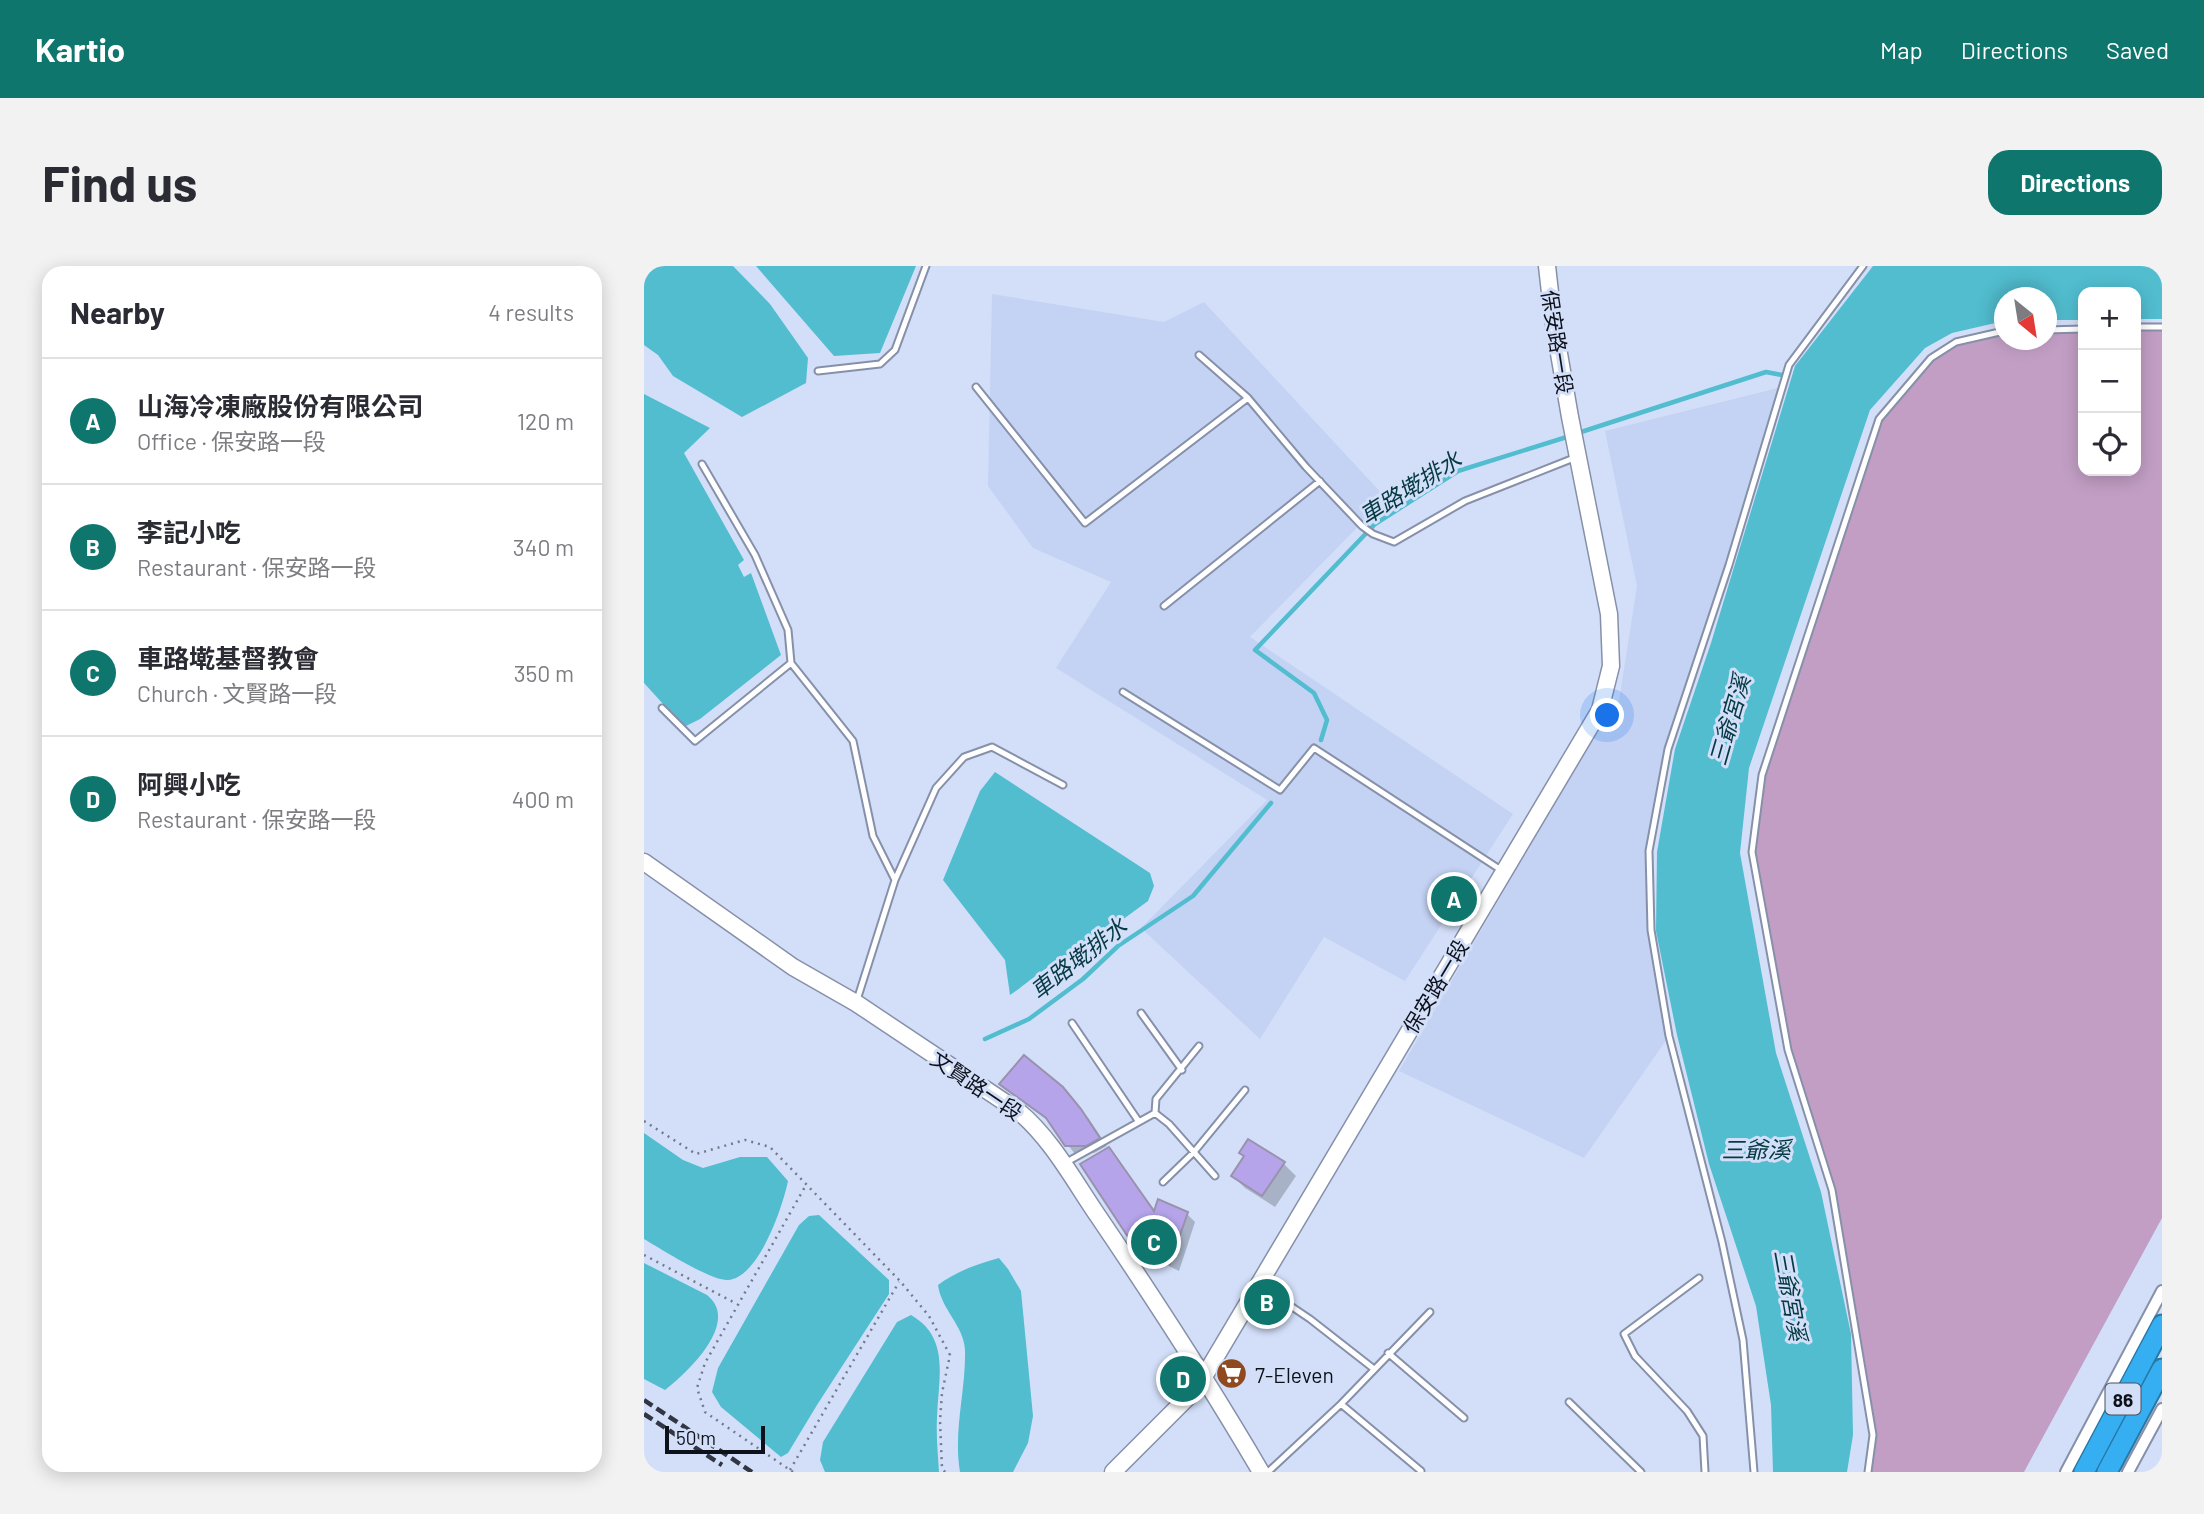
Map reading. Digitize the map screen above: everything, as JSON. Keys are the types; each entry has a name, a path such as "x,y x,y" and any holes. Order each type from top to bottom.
{"highway":[{"name":"86","path":"2084,1472 2162,1325"},
{"name":"86","path":"2107,1472 2162,1369"}],"street":[{"name":"保安路一段","path":"1113,1472 1188,1397 1205,1376 1386,1067 1595,720 1610,677 1612,644 1609,614 1570,417 1547,266"},
{"name":"文賢路一段","path":"644,862 793,967 856,1003 1018,1111 1037,1129 1205,1376 1261,1472"},
{"path":"2066,1472 2162,1291"},
{"path":"2128,1472 2162,1409"}],"lane":[{"path":"818,371 880,364 895,351 926,266"},
{"path":"1754,1472 1743,1340 1722,1242 1669,1036 1650,930 1649,851 1668,749 1729,565 1789,365 1863,266"},
{"path":"2141,327 2162,327"},
{"path":"2057,330 2078,329"},
{"path":"1868,1472 1873,1435 1832,1190 1788,1050 1752,852 1762,775 1879,419 1931,358 1956,342 1994,333"},
{"path":"1199,355 1248,398 1362,526 1373,534 1394,542 1465,501 1577,454"},
{"path":"976,387 1085,523 1248,398"},
{"path":"702,464 760,568 788,630 791,663 853,741 873,836 895,880"},
{"path":"1164,606 1320,481"},
{"path":"662,708 695,741 791,663"},
{"path":"1123,692 1280,790 1314,748 1505,873"},
{"path":"856,1003 895,880 936,788 964,757 992,747 1063,785"},
{"path":"1140,1013 1182,1070"},
{"path":"1072,1023 1139,1122"},
{"path":"1154,1113 1156,1099 1199,1046"},
{"path":"1163,1182 1194,1152 1245,1090"},
{"path":"1062,1164 1154,1113"},
{"path":"1154,1113 1169,1124 1215,1176"},
{"path":"1699,1278 1624,1334 1635,1356 1687,1411 1703,1436 1705,1472"},
{"path":"1258,1284 1310,1319 1374,1369"},
{"path":"1268,1472 1340,1405 1430,1312"},
{"path":"1388,1353 1464,1418"},
{"path":"1569,1402 1641,1472"},
{"path":"1340,1405 1421,1471"}],"path":[{"path":"644,1121 696,1154 745,1140 770,1147 900,1280 929,1316 950,1355 942,1393 940,1421 942,1468 945,1472"},
{"path":"806,1185 705,1363 697,1388 705,1412 792,1471 900,1280"},
{"path":"644,1255 738,1305"}],"shaded area":[{"path":"992,294 1164,322 1204,302 1386,498 1250,637 1513,814 1405,981 1324,937 1260,1039 1141,928 1267,800 1056,668 1111,582 1033,548 988,486"},
{"path":"2141,327 2162,327 2162,1218 2024,1472 1868,1472 1873,1435 1832,1190 1788,1050 1752,852 1762,775 1879,419 1931,358 1956,342 1994,333 1994,350 2057,350 2057,330 2078,329 2078,476 2141,476"},
{"path":"1782,387 1729,565 1668,749 1649,851 1651,930 1669,1036 1584,1158 1399,1071 1592,740 1619,701 1637,586 1605,431"}],"water":[{"path":"644,266 733,266 770,304 808,358 806,383 742,417 673,376 658,355 644,345"},
{"path":"756,266 916,266 880,353 834,356"},
{"name":"三爺溪","path":"1873,266 2162,266 2162,319 2141,319 2141,287 2078,287 2078,320 2057,320 2057,287 1994,287 1994,323 1952,333 1925,348 1870,410 1749,768 1740,853 1776,1053 1821,1192 1851,1334 1853,1435 1847,1472 1773,1472 1771,1405 1756,1306 1709,1164 1677,1035 1656,931 1657,852 1675,749 1711,643 1795,366"},
{"path":"644,394 710,428 684,453 744,560 738,565 744,577 751,573 781,655 700,719 684,727 644,683"},
{"path":"995,772 1150,873 1154,886 1148,901 1073,956 1048,967 1010,995 1005,960 943,880 980,791"},
{"path":"644,1133 683,1160 703,1168 740,1157 767,1157 788,1181 768,1239 750,1267 739,1276 728,1280 720,1279 686,1264 644,1239"},
{"path":"819,1215 889,1280 889,1294 788,1453 781,1457 721,1407 712,1392 718,1368 799,1225 809,1216"},
{"path":"999,1258 1021,1291 1033,1416 1028,1443 1013,1472 960,1472 958,1441 964,1381 964,1341 943,1302 938,1285 967,1268"},
{"path":"644,1263 707,1295 716,1306 718,1319 715,1332 707,1346 665,1390 644,1379"},
{"path":"911,1315 924,1324 937,1347 940,1374 937,1425 939,1472 825,1472 820,1460 823,1442 897,1322"}],"building":[{"path":"1024,1055 1063,1087 1100,1138 1086,1146 1065,1146 1046,1118 999,1084"},
{"path":"1248,1139 1285,1162 1262,1196 1231,1176 1244,1156 1239,1153"},
{"path":"1109,1147 1154,1211 1158,1199 1188,1212 1170,1264 1134,1246 1080,1164"}],"waterway":[{"name":"車路墘排水","path":"1578,433 1766,372 1782,375"},
{"name":"車路墘排水","path":"1321,740 1327,720 1314,693 1255,650 1375,524 1458,471 1570,436"},
{"name":"車路墘排水","path":"985,1039 1029,1019 1083,979 1118,946 1193,896 1271,803"}],"railway":[{"path":"644,1400 752,1472"},
{"path":"644,1414 722,1465"}],"place":[{"name":"山海冷凍廠股份有限公司","path":"1454,899"},
{"name":"車路墘基督教會","path":"1154,1242"},
{"name":"李記小吃","path":"1267,1302"},
{"name":"7-Eleven","path":"1232,1374"},
{"name":"阿興小吃","path":"1183,1379"}],"water label":[{"name":"三爺宮溪","path":"1729,720"},
{"name":"三爺宮溪","path":"1791,1295"}]}
